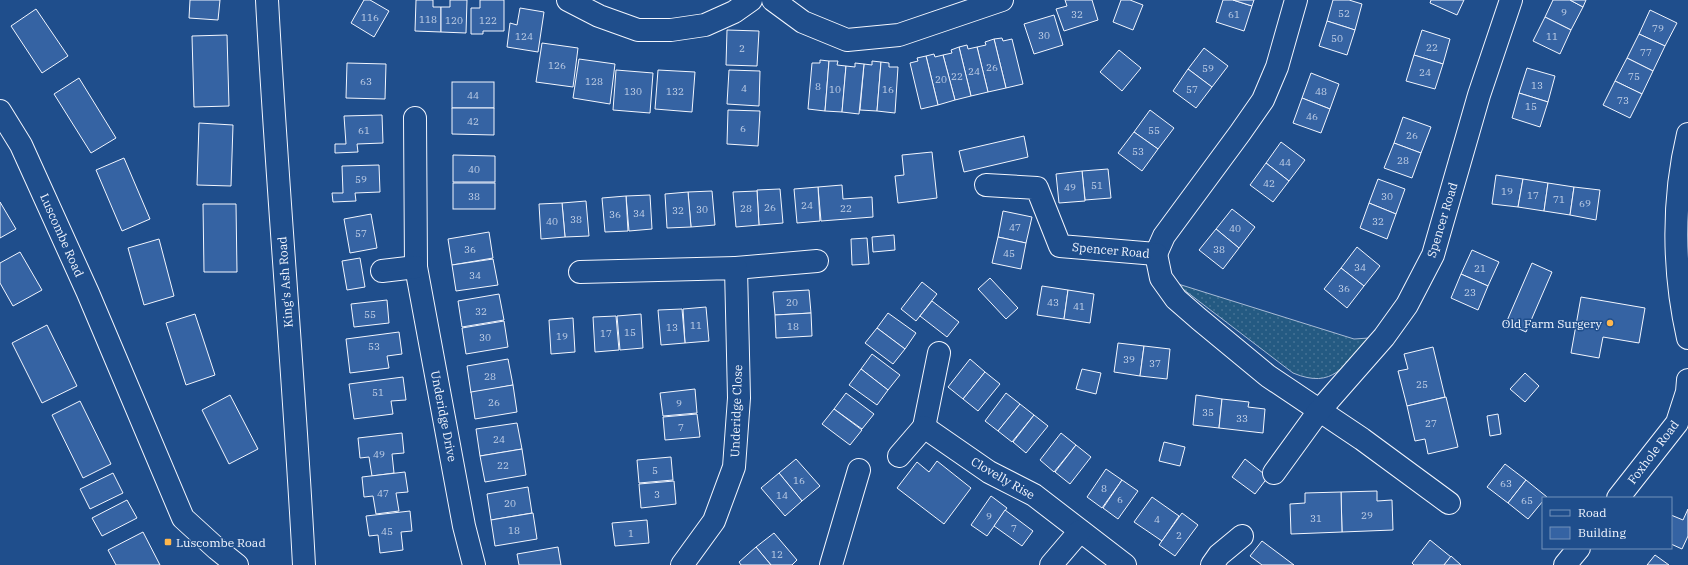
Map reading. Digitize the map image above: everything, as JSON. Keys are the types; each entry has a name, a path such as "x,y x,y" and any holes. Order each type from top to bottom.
{"main road":[{"name":"King's Ash Road","path":"267,0 273,121 298,449 304,565"},
{"path":"568,0 599,16 638,30 671,30 705,25 734,12 751,0"},
{"path":"773,0 803,22 847,40 899,35 1002,0"},
{"name":"Spencer Road","path":"1296,0 1277,67 1263,100 1164,236 1156,254 1160,278 1176,299 1268,376 1320,411 1449,503"},
{"name":"Spencer Road","path":"1274,474 1320,411 1384,337 1407,304 1433,255 1479,95 1511,0"},
{"name":"Luscombe Road","path":"0,111 21,145 88,292 183,518 237,565"},
{"name":"Underidge Drive","path":"415,118 416,267 464,526 474,565"},
{"path":"1688,134 1679,188 1676,252 1688,338"},
{"name":"Spencer Road","path":"986,186 1037,188 1060,246 1156,254"},
{"path":"580,272 736,268 817,261"},
{"path":"382,271 416,267"},
{"name":"Underidge Close","path":"682,565 714,521 734,467 739,398 736,268"},
{"path":"898,456 924,427 939,353"},
{"name":"Foxhole Road","path":"1619,497 1682,426 1688,380"},
{"name":"Clovelly Rise","path":"924,427 989,472 1034,495 1125,565"},
{"path":"831,565 859,470"},
{"path":"1050,565 1080,530"},
{"path":"1212,565 1219,555 1242,536"},
{"path":"1565,565 1578,549"}],"shaded area":[{"path":"1175,283 1354,339 1369,338 1337,372 1328,377 1307,377 1293,373"}],"building":[{"path":"190,0 220,0 218,20 189,18"},
{"path":"364,0 370,0 389,11 374,37 351,23"},
{"path":"416,0 433,0 433,7 441,7 441,32 415,31"},
{"path":"450,0 467,0 466,33 441,32 441,7 450,7"},
{"path":"480,0 504,0 504,31 483,31 483,34 471,34 471,8 480,8"},
{"path":"1065,0 1092,0 1098,20 1064,31 1056,9 1067,6"},
{"path":"1121,0 1130,0 1143,5 1133,30 1113,22"},
{"path":"1223,0 1233,0 1252,6 1244,31 1216,22"},
{"path":"1233,0 1254,0 1252,6"},
{"path":"1333,0 1349,0 1362,4 1355,30 1327,21"},
{"path":"1431,0 1464,0 1457,15 1430,3"},
{"path":"1553,0 1570,0 1583,7 1571,30 1545,17"},
{"path":"1570,0 1586,0 1583,7"},
{"path":"520,8 544,12 538,52 507,47 510,23 517,25"},
{"path":"36,9 68,56 42,73 11,26"},
{"path":"1650,10 1677,23 1665,46 1639,34"},
{"path":"1054,15 1063,45 1034,54 1024,24"},
{"path":"1545,17 1571,30 1560,54 1533,41"},
{"path":"1327,21 1355,30 1347,55 1319,46"},
{"path":"727,30 759,31 757,66 726,65"},
{"path":"1422,30 1450,39 1443,64 1414,55"},
{"path":"1639,34 1665,46 1653,71 1627,58"},
{"path":"227,35 229,106 194,107 192,36"},
{"path":"1002,38 1003,41 1012,39 1023,84 1006,88 994,39"},
{"path":"994,39 1006,88 988,92 977,47 986,45 985,42"},
{"path":"542,43 578,48 573,87 536,82"},
{"path":"967,45 968,49 977,47 988,92 971,96 959,47"},
{"path":"959,47 971,96 955,100 943,55 952,53 951,50"},
{"path":"1204,48 1228,66 1212,87 1188,69"},
{"path":"1119,50 1141,68 1122,91 1100,72"},
{"path":"934,54 935,57 943,55 955,100 938,105 926,56"},
{"path":"1414,55 1443,64 1435,89 1406,81"},
{"path":"926,56 938,105 921,109 910,63 918,61 917,58"},
{"path":"1627,58 1653,71 1642,94 1615,81"},
{"path":"579,59 615,64 610,104 573,98"},
{"path":"820,60 829,61 825,111 808,109 812,63 820,63"},
{"path":"829,61 838,61 837,65 846,66 842,112 825,111"},
{"path":"872,61 881,62 877,111 860,110 864,64 872,65"},
{"path":"881,62 889,63 889,67 898,67 895,113 877,111"},
{"path":"347,63 386,64 385,99 346,98"},
{"path":"855,63 864,64 859,114 842,112 846,66 855,67"},
{"path":"1527,68 1555,76 1548,102 1519,93"},
{"path":"1188,69 1212,87 1196,108 1173,91"},
{"path":"616,70 653,73 650,113 613,110"},
{"path":"658,70 695,72 692,112 655,109"},
{"path":"729,70 760,71 759,106 727,104"},
{"path":"1311,73 1339,84 1330,109 1302,98"},
{"path":"79,78 116,138 91,153 54,94"},
{"path":"1615,81 1642,94 1630,118 1603,105"},
{"path":"452,82 494,82 494,108 452,108"},
{"path":"1519,93 1548,102 1540,127 1512,118"},
{"path":"1302,98 1330,109 1321,133 1293,123"},
{"path":"452,108 494,108 494,135 452,134"},
{"path":"728,110 760,111 758,146 727,144"},
{"path":"1150,110 1174,128 1158,149 1134,132"},
{"path":"382,115 383,143 357,144 358,152 335,153 335,144 346,144 344,116"},
{"path":"1403,117 1431,127 1421,153 1394,143"},
{"path":"199,123 233,125 231,186 197,185"},
{"path":"1134,132 1158,149 1142,171 1118,153"},
{"path":"1024,136 1028,157 964,172 959,151"},
{"path":"1281,142 1305,160 1289,181 1266,163"},
{"path":"1394,143 1421,153 1412,178 1384,168"},
{"path":"932,152 937,198 898,203 895,176 904,175 902,155"},
{"path":"453,155 495,156 495,182 453,182"},
{"path":"124,158 150,219 122,231 96,170"},
{"path":"1266,163 1289,181 1273,202 1250,185"},
{"path":"379,165 380,192 355,193 356,201 333,202 332,193 343,193 342,166"},
{"path":"1108,169 1111,198 1085,200 1082,171"},
{"path":"1082,171 1085,201 1059,203 1056,174"},
{"path":"1496,175 1523,179 1518,207 1492,204"},
{"path":"1378,179 1405,189 1396,214 1369,203"},
{"path":"1523,179 1548,183 1544,211 1518,207"},
{"path":"453,183 495,183 495,209 453,209"},
{"path":"1548,183 1574,187 1570,215 1544,211"},
{"path":"842,185 843,199 872,197 873,217 821,221 818,187"},
{"path":"818,187 820,221 797,223 794,189"},
{"path":"1574,187 1600,190 1596,220 1570,215"},
{"path":"780,189 783,223 759,225 757,190"},
{"path":"712,191 715,225 691,227 688,192"},
{"path":"757,191 759,225 736,227 733,192"},
{"path":"688,192 691,227 667,228 665,194"},
{"path":"650,195 652,229 629,231 626,196"},
{"path":"626,196 628,231 605,232 602,198"},
{"path":"586,201 589,236 565,237 562,203"},
{"path":"0,202 16,229 0,238"},
{"path":"562,203 565,237 541,239 539,204"},
{"path":"1369,203 1396,214 1387,239 1360,228"},
{"path":"203,204 236,204 237,272 204,272"},
{"path":"1232,209 1255,227 1239,248 1216,229"},
{"path":"1003,211 1032,217 1026,243 998,237"},
{"path":"371,214 377,248 350,253 344,219"},
{"path":"1216,229 1239,248 1223,269 1199,250"},
{"path":"489,232 493,258 452,265 448,239"},
{"path":"894,235 895,250 873,252 872,237"},
{"path":"998,237 1026,243 1021,269 992,263"},
{"path":"867,238 869,264 852,265 851,239"},
{"path":"159,239 174,296 144,305 128,248"},
{"path":"1357,247 1380,266 1364,286 1341,268"},
{"path":"1472,250 1499,262 1488,286 1461,274"},
{"path":"20,252 42,290 13,306 0,283 0,263"},
{"path":"360,258 365,287 347,290 342,261"},
{"path":"493,259 498,285 456,291 452,265"},
{"path":"1532,263 1552,272 1526,332 1506,323"},
{"path":"1341,268 1364,286 1347,308 1324,289"},
{"path":"1461,274 1488,286 1478,310 1451,298"},
{"path":"990,278 1018,308 1006,319 978,289"},
{"path":"922,282 937,294 916,321 901,309"},
{"path":"1042,286 1068,290 1064,319 1037,315"},
{"path":"809,290 811,313 775,315 773,292"},
{"path":"1068,290 1094,294 1090,323 1064,319"},
{"path":"499,294 504,320 462,327 458,301"},
{"name":"Old Farm Surgery","path":"1581,297 1645,308 1639,343 1603,337 1599,358 1571,353"},
{"path":"387,300 389,323 354,327 351,304"},
{"path":"932,301 959,322 947,337 920,316"},
{"path":"706,307 709,341 685,343 683,309"},
{"path":"682,309 685,343 661,345 658,310"},
{"path":"811,313 812,336 776,338 775,315"},
{"path":"888,313 916,333 905,349 877,328"},
{"path":"195,314 215,375 186,385 166,323"},
{"path":"641,314 643,348 620,350 617,316"},
{"path":"616,316 619,350 595,352 593,317"},
{"path":"573,318 575,352 551,354 549,320"},
{"path":"504,321 508,347 466,354 462,328"},
{"path":"47,325 77,386 42,403 12,343"},
{"path":"877,328 905,349 893,364 865,343"},
{"path":"399,332 402,354 387,356 389,368 350,373 346,339"},
{"path":"1118,343 1144,346 1140,376 1114,372"},
{"path":"1144,346 1170,349 1167,379 1140,376"},
{"path":"1433,347 1445,397 1407,406 1398,371 1408,369 1404,354"},
{"path":"872,354 900,375 888,390 861,369"},
{"path":"508,359 513,385 471,393 467,366"},
{"path":"970,359 985,372 963,399 948,387"},
{"path":"861,369 888,390 877,405 849,385"},
{"path":"1082,369 1101,373 1096,394 1076,389"},
{"path":"985,372 1000,384 978,411 963,399"},
{"path":"1525,373 1539,386 1525,402 1510,389"},
{"path":"403,377 406,400 391,401 393,414 354,419 349,384"},
{"path":"513,385 517,412 475,419 471,392"},
{"path":"695,389 697,413 663,416 660,393"},
{"path":"846,393 874,414 862,429 834,409"},
{"path":"1006,393 1020,404 998,431 985,421"},
{"path":"230,395 258,449 229,464 202,410"},
{"path":"1196,395 1222,399 1219,428 1193,425"},
{"path":"1446,397 1458,447 1428,454 1425,439 1415,441 1407,406"},
{"path":"1222,399 1249,402 1248,407 1265,409 1263,433 1219,428"},
{"path":"80,401 111,464 83,478 52,415"},
{"path":"1020,404 1034,415 1012,442 998,431"},
{"path":"834,409 862,430 850,445 822,424"},
{"path":"697,414 700,437 665,440 663,417"},
{"path":"1498,414 1501,434 1490,436 1487,416"},
{"path":"1034,415 1048,426 1026,453 1013,442"},
{"path":"517,423 522,449 480,456 476,429"},
{"path":"402,433 404,453 392,454 394,473 372,476 369,457 360,458 358,438"},
{"path":"1061,433 1076,445 1054,472 1040,460"},
{"path":"1164,442 1185,447 1180,466 1159,461"},
{"path":"1076,445 1091,457 1070,484 1055,472"},
{"path":"522,449 526,475 485,482 480,456"},
{"path":"671,457 673,480 639,483 637,460"},
{"path":"796,459 820,486 802,501 779,473"},
{"path":"1245,459 1268,477 1255,494 1232,477"},
{"path":"937,461 971,488 944,524 897,488 917,462 929,472"},
{"path":"1505,464 1526,480 1508,503 1487,487"},
{"path":"1106,469 1122,480 1102,508 1087,497"},
{"path":"405,472 408,492 396,493 399,511 376,514 373,496 364,497 362,477"},
{"path":"113,473 123,493 90,509 80,489"},
{"path":"779,473 802,501 785,516 761,488"},
{"path":"1122,480 1138,491 1118,519 1103,508"},
{"path":"1526,480 1547,497 1542,497 1542,502 1528,519 1508,503"},
{"path":"674,481 676,504 641,508 639,484"},
{"path":"528,487 532,513 491,520 487,494"},
{"path":"1377,491 1377,501 1392,500 1393,530 1342,532 1341,492"},
{"path":"1341,492 1342,532 1291,534 1290,504 1305,503 1305,493"},
{"path":"991,496 1007,508 987,536 971,525"},
{"path":"1152,497 1179,516 1162,541 1134,522"},
{"path":"127,500 137,518 102,536 92,518"},
{"path":"1688,509 1688,536 1682,549 1672,544 1672,515 1683,520"},
{"path":"1005,510 1033,531 1022,546 994,526"},
{"path":"410,511 412,531 401,532 403,550 380,553 378,535 369,536 366,516"},
{"path":"533,513 537,539 495,546 491,520"},
{"path":"1182,513 1198,525 1175,556 1159,545"},
{"path":"647,520 649,543 615,546 612,523"},
{"path":"143,532 160,565 116,565 108,550"},
{"path":"774,533 797,560 792,565 771,565 756,547"},
{"path":"1430,540 1451,557 1444,565 1414,565 1412,563"},
{"path":"1262,541 1294,565 1262,565 1250,556"},
{"path":"558,547 561,565 519,565 517,554"},
{"path":"756,547 771,565 741,565 739,562"},
{"path":"1655,555 1669,565 1647,565"},
{"path":"1451,556 1461,565 1444,565"}],"place":[{"name":"Old Farm Surgery","path":"1610,323"},
{"name":"Luscombe Road","path":"168,542"}]}
